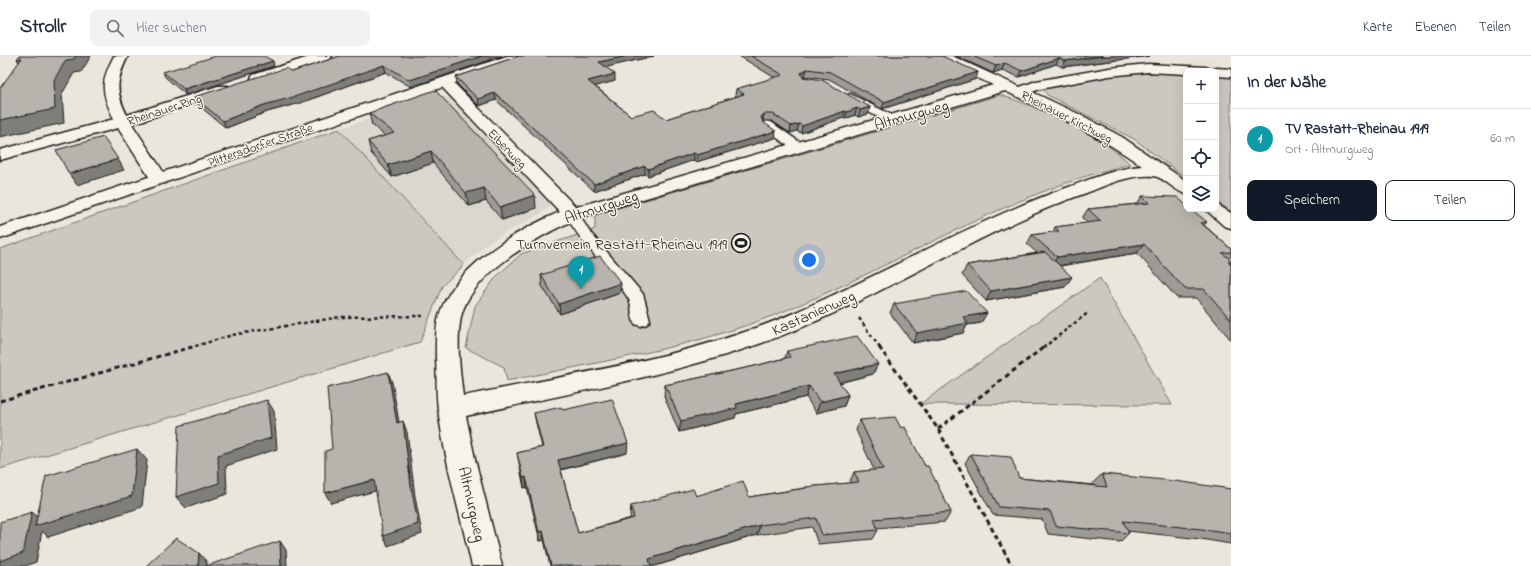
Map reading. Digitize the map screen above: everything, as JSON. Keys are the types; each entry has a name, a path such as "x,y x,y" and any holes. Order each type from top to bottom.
{"street":[{"path":"121,56 110,85 122,122 159,179"},
{"name":"Rheinauer Ring","path":"0,155 122,122 325,56"},
{"name":"Plittersdorfer Straße","path":"0,233 520,56"},
{"name":"Rheinauer Kirchweg","path":"941,56 1078,119 1110,137 1183,187"},
{"name":"Altmurgweg","path":"487,566 451,409 448,376 450,315 462,293 478,274 503,251 536,230 572,214 797,146 892,120 1014,89 1109,72 1148,68 1183,70"},
{"path":"1219,72 1231,73"},
{"name":"Eibenweg","path":"445,82 572,214"},
{"name":"Kastanienweg","path":"451,409 667,364 751,338 804,318 1040,203 1128,172 1159,170"},
{"path":"1218,212 1231,222"}],"lane":[{"path":"838,90 892,120"},
{"path":"767,125 797,146"},
{"path":"572,214 583,233 637,298 641,320"}],"path":[{"path":"844,298 938,429 1012,566"},
{"path":"938,429 1089,312"},
{"path":"0,401 232,335 340,317 450,315"}],"shaded area":[{"path":"1183,73 1183,176 1134,139 1047,95 1043,89 1112,74"},
{"path":"1219,74 1231,75 1231,212 1219,202"},
{"name":"Turnvernein Rastatt-Rheinau 1919","path":"1000,95 1032,107 1087,133 1104,143 1130,164 1083,177 1038,194 993,213 817,297 772,316 708,337 641,354 507,381 504,367 466,348 475,306 496,277 521,254 595,229 595,215"},
{"path":"435,96 449,97 552,205 540,214 489,242 464,265 339,129"},
{"path":"339,129 464,265 442,286 420,342 0,469 0,249"},
{"path":"1100,278 1172,405 920,404"}],"building":[{"path":"19,56 76,56 74,59 66,60 54,80 55,109 0,120 0,88 22,58 17,59"},
{"path":"216,56 264,56 273,61 184,89 163,72"},
{"path":"340,56 482,56 410,80 384,65 297,96 264,105 223,121 194,97 286,68 292,72"},
{"path":"519,56 627,56 599,62 615,74 588,81 631,116 654,110 666,119 744,94 736,89 783,75 751,56 942,56 978,72 884,102 830,72 807,69 801,73 803,77 822,80 870,107 860,110 857,108 847,112 845,111 802,126 799,124 791,126 773,114 764,114 761,117 763,122 776,131 697,155 694,153 648,169 645,166 594,184 495,93 478,99 456,77"},
{"path":"972,56 1102,56 1065,61 1059,58 1022,71 1005,63 996,66"},
{"path":"435,90 535,195 500,207 484,188 466,193 431,151 388,165 368,141 394,133 369,113"},
{"path":"103,137 118,159 69,174 56,150"},
{"path":"1142,196 1177,197 1183,202 1183,212 1195,212 1207,222 1201,223 1231,249 1231,252 1222,253 1231,260 1228,261 1231,264 1231,320 1204,289 1185,289 1144,244 1057,257 1032,235 1059,231 1055,227 1101,221 1088,209 1149,203"},
{"path":"1045,252 1072,277 991,291 967,265"},
{"path":"600,256 621,283 559,304 541,275"},
{"path":"966,291 987,313 963,317 968,323 917,333 894,304"},
{"path":"857,336 878,364 834,374 848,395 820,402 809,386 736,404 737,408 681,421 665,385 755,366 790,357 787,351"},
{"path":"388,372 397,423 403,421 411,486 418,524 383,536 374,480 325,493 325,451 332,449 327,388"},
{"path":"612,399 628,443 558,460 578,533 634,518 631,506 693,489 696,496 743,481 749,497 806,487 859,482 854,472 883,469 860,420 895,417 901,428 905,427 925,466 928,466 951,512 874,519 878,530 822,535 816,518 760,525 649,559 651,566 551,566 543,531 539,532 526,477 523,478 517,453 543,447 534,413 561,407 563,410"},
{"path":"267,400 271,438 218,455 219,483 176,497 179,426"},
{"path":"137,449 132,496 35,526 46,476"},
{"path":"971,454 1011,457 1019,478 1107,487 1102,474 1175,481 1231,489 1231,533 1123,521 1129,533 1056,526 1050,511 999,507"},
{"path":"32,512 23,553 0,561 0,522"},
{"path":"176,538 199,553 198,566 146,566"},
{"path":"280,541 281,566 206,566"}],"place":[{"name":"Turnvernein Rastatt-Rheinau 1919","path":"741,243"},
{"name":"TV Rastatt-Rheinau 1919","path":"581,289"}]}
